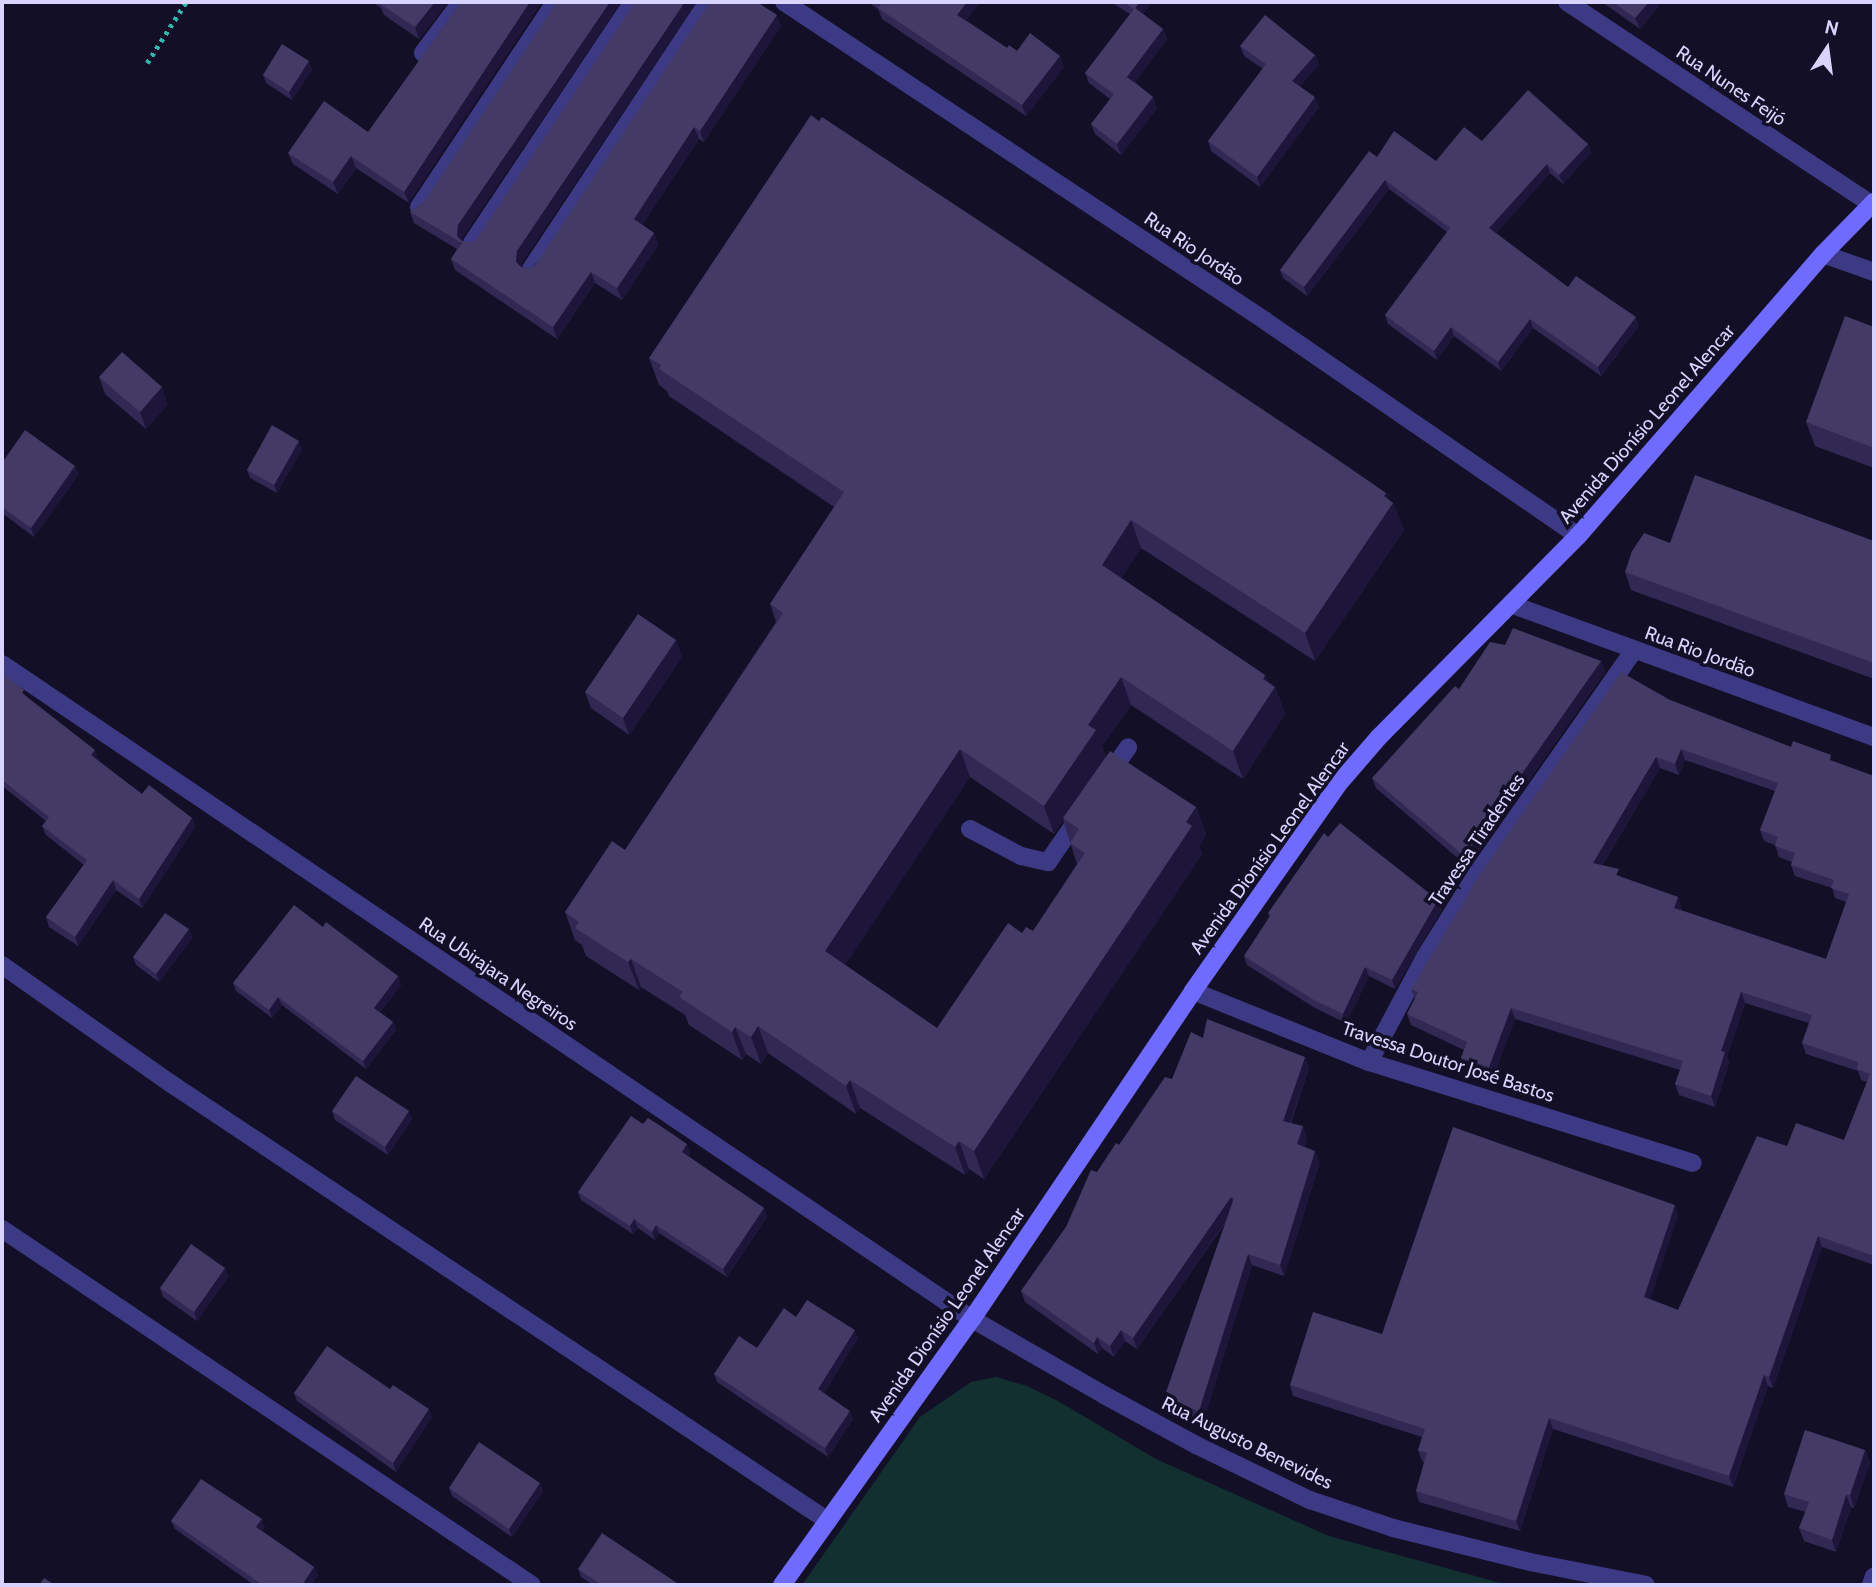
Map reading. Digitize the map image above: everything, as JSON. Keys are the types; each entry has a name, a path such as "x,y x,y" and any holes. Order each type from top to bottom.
{"main road":[{"name":"Avenida Dionísio Leonel Alencar","path":"782,1585 972,1319 1193,991 1340,782 1396,719 1513,605 1578,536 1823,254 1873,203"}],"street":[{"path":"423,53 461,2"},
{"path":"419,208 555,2"},
{"path":"471,243 633,2"},
{"path":"531,270 708,2"},
{"name":"Rua Rio Jordão","path":"784,2 1264,320 1578,536"},
{"name":"Rua Nunes Feijó","path":"1567,2 1873,203"},
{"path":"1823,254 1874,272"},
{"name":"Rua Rio Jordão","path":"1513,605 1874,737"},
{"name":"Travessa Tiradentes","path":"1369,1062 1425,957 1476,875 1634,650"},
{"name":"Rua Ubirajara Negreiros","path":"2,664 972,1319"},
{"path":"970,829 1021,856 1048,862 1128,747"},
{"path":"2,965 173,1085 828,1521"},
{"name":"Travessa Doutor José Bastos","path":"1193,991 1369,1062 1693,1163"},
{"path":"2,1228 532,1585"},
{"name":"Rua Augusto Benevides","path":"972,1319 1196,1445 1310,1500 1393,1528 1530,1562 1646,1585"},
{"path":"1871,1585 1874,1576"}],"path":[{"path":"147,63 186,2"}],"green space":[{"path":"996,1377 1027,1386 1058,1401 1156,1459 1329,1536 1508,1585 802,1585 920,1417 971,1382"}],"building":[{"path":"435,2 415,27 380,4"},
{"path":"461,2 530,2 404,192 351,156 333,182 288,153 324,101 368,132"},
{"path":"557,2 610,2 458,225 457,236 462,241 472,242 477,238 635,2 685,2 517,251 516,262 521,267 531,268 536,264 710,2 757,2 777,15 700,131 694,127 634,219 654,233 617,288 591,272 553,327 451,259 462,243 410,212 424,202"},
{"path":"880,2 967,2 957,15 1007,48 1009,45 1017,51 1030,33 1060,56 1022,105 878,8 882,3"},
{"path":"1123,2 1140,2 1135,8 1163,29 1120,86 1127,77 1153,97 1117,144 1091,124 1114,94 1085,73 1134,9"},
{"path":"1613,2 1649,2 1635,18"},
{"path":"1265,15 1315,55 1292,81 1315,97 1257,177 1208,141 1266,64 1240,46"},
{"path":"282,44 309,61 289,92 263,75"},
{"path":"1528,90 1588,144 1559,175 1547,164 1489,228 1568,287 1576,276 1636,317 1598,367 1530,319 1498,362 1451,327 1434,351 1385,315 1450,228 1385,180 1304,287 1280,270 1369,151 1377,157 1394,131 1436,161 1464,127 1482,141"},
{"path":"811,115 819,121 822,117 1328,453 1386,493 1384,496 1393,503 1305,633 1131,520 1102,565 1265,675 1263,679 1275,687 1233,751 1121,677 1088,725 1096,730 1044,806 960,749 825,951 937,1028 1008,923 1022,933 1026,927 1033,931 1085,853 1070,843 1079,829 1063,818 1110,751 1196,807 1186,822 1192,826 974,1151 959,1141 955,1147 850,1080 846,1086 758,1026 751,1037 735,1027 732,1032 679,997 683,992 631,959 628,962 575,928 579,922 565,912 612,841 625,850 783,613 770,604 844,492 659,369 661,365 649,358"},
{"path":"1845,316 1874,327 1874,448 1806,422"},
{"path":"122,352 162,387 140,412 99,377"},
{"path":"272,425 299,441 274,485 247,470"},
{"path":"25,430 75,466 31,528 2,507 2,463"},
{"path":"1695,475 1874,541 1874,663 1625,572 1632,551 1644,533 1670,543"},
{"path":"638,614 676,640 623,718 585,692"},
{"path":"1513,628 1601,661 1464,856 1372,778 1455,686 1459,689 1490,642 1505,645"},
{"path":"1621,672 1670,700 1791,747 1793,741 1831,755 1830,760 1874,776 1874,1256 1818,1236 1769,1377 1764,1375 1729,1476 1549,1418 1516,1521 1416,1491 1427,1453 1418,1450 1425,1429 1290,1385 1313,1312 1382,1334 1453,1127 1675,1205 1644,1297 1678,1310 1757,1136 1787,1146 1796,1123 1844,1140 1870,1074 1857,1069 1858,1062 1802,1043 1812,1015 1741,992 1721,1051 1725,1052 1711,1096 1675,1084 1683,1061 1511,1008 1489,1067 1461,1058 1467,1042 1407,1014 1418,992 1411,989 1482,871","holes":["1681,749 1778,783 1760,830 1778,837 1775,846 1795,853 1791,865 1834,880 1831,888 1849,894 1826,959 1674,908 1678,897 1616,875 1619,869 1593,863 1656,757 1675,764"]},
{"path":"2,673 24,690 22,693 95,750 91,755 142,794 149,785 192,818 139,899 113,880 75,937 46,917 87,860 42,826 49,817 2,780"},
{"path":"1340,823 1438,900 1392,980 1365,967 1343,1014 1312,999 1244,956 1271,915 1268,913 1324,833 1328,837"},
{"path":"294,905 323,927 326,922 398,976 374,1008 393,1022 363,1061 278,997 269,1010 233,983"},
{"path":"165,913 189,929 156,974 133,957"},
{"path":"1207,1019 1305,1057 1283,1121 1303,1126 1297,1144 1315,1151 1280,1265 1248,1254 1199,1411 1164,1398 1234,1198 1231,1197 1133,1338 1121,1330 1110,1346 1097,1337 1094,1343 1021,1291 1066,1227 1091,1170 1097,1172 1116,1143 1119,1145 1165,1077 1172,1079 1191,1032 1203,1038"},
{"path":"356,1076 409,1111 385,1147 332,1111"},
{"path":"631,1116 643,1124 648,1118 687,1144 682,1152 764,1208 723,1269 656,1225 652,1232 634,1219 630,1226 578,1192"},
{"path":"191,1244 225,1268 194,1312 160,1288"},
{"path":"807,1300 855,1330 818,1389 850,1411 825,1448 714,1374 739,1336 757,1348 784,1308 796,1317"},
{"path":"327,1346 390,1389 393,1385 429,1409 393,1463 294,1393"},
{"path":"1805,1430 1865,1450 1850,1495 1846,1495 1832,1540 1799,1528 1809,1502 1784,1494"},
{"path":"479,1442 540,1483 509,1529 449,1488"},
{"path":"201,1479 262,1519 256,1527 314,1567 302,1585 263,1585 171,1521"},
{"path":"602,1533 680,1585 602,1585 578,1569"},
{"path":"44,1578 55,1585 39,1585"}]}
